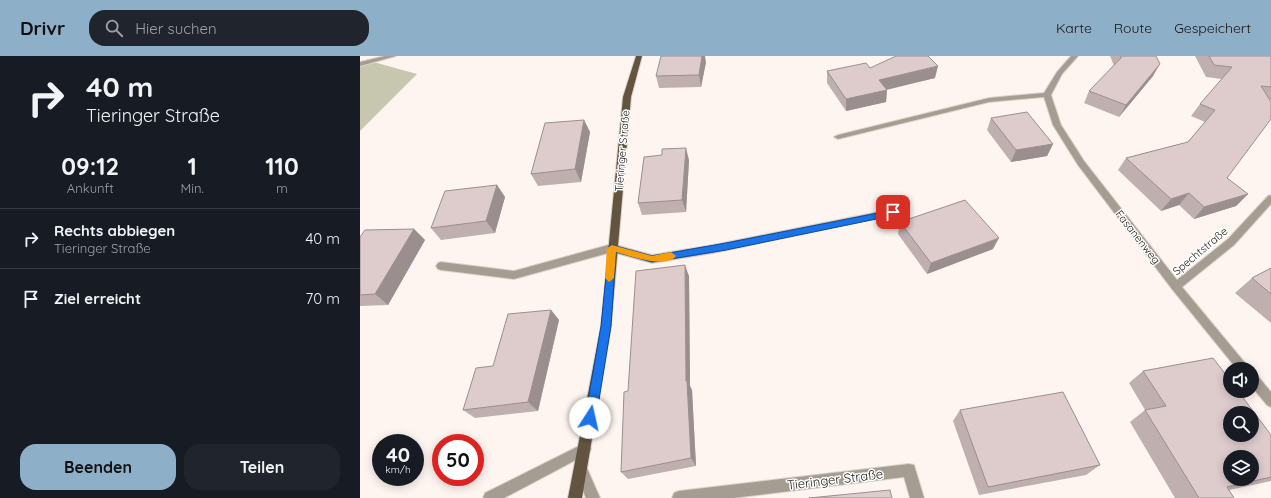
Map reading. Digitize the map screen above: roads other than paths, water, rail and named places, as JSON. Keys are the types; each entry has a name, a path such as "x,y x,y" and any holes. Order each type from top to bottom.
{"main road":[{"name":"Tieringer Straße","path":"575,498 606,326 627,97 639,56"}],"street":[{"path":"360,64 393,56"},
{"path":"838,137 989,100 1048,95 1059,73 1075,56"},
{"name":"Fasanenweg","path":"1048,95 1056,125 1081,163 1176,286 1238,362"},
{"name":"Spechtstraße","path":"1176,286 1230,242 1271,198"},
{"path":"440,266 514,276 612,248 652,259 720,248 893,212"},
{"path":"1259,387 1271,402"},
{"path":"490,498 585,449"},
{"name":"Tieringer Straße","path":"679,498 732,495 909,470 917,498"},
{"path":"580,471 593,498"}]}
